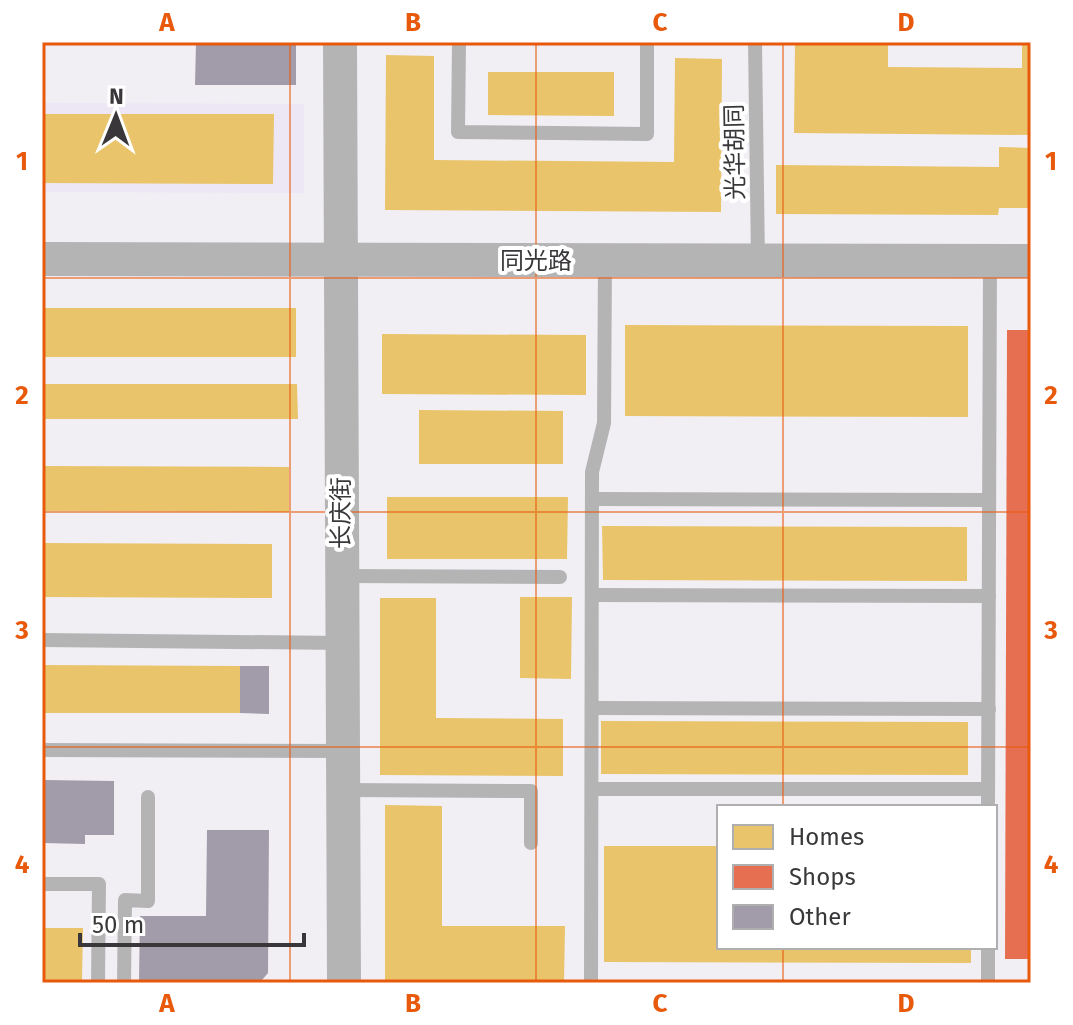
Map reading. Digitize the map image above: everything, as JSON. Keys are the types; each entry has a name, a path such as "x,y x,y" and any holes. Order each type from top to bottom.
{"street":[{"name":"长庆街","path":"340,42 344,983"},
{"name":"同光路","path":"42,259 1031,261"}],"lane":[{"path":"459,42 458,132 647,134 647,42"},
{"name":"光华胡同","path":"755,42 758,261"},
{"path":"591,983 592,472 604,423 605,261"},
{"path":"988,805 990,261"},
{"path":"592,499 989,500"},
{"path":"342,576 560,577"},
{"path":"592,595 989,596"},
{"path":"42,640 342,643"},
{"path":"592,708 989,709"},
{"path":"42,750 343,751"},
{"path":"592,789 988,789"},
{"path":"343,790 531,791 531,843"},
{"path":"124,983 125,900 148,901 148,797"},
{"path":"42,884 99,884 98,983"},
{"path":"988,949 988,983"}],"shaded area":[{"path":"42,103 304,104 304,193 42,192"}],"building: Homes":[{"path":"795,42 888,42 888,67 1022,68 1022,42 1031,42 1031,135 794,133"},
{"path":"386,55 434,56 434,160 674,162 675,58 722,59 721,212 385,210"},
{"path":"488,72 614,72 614,116 488,115"},
{"path":"42,114 274,114 273,184 42,183"},
{"path":"999,147 1031,148 1031,208 999,208 998,215 776,214 776,165 999,167"},
{"path":"42,308 296,308 296,357 42,357"},
{"path":"625,325 968,326 968,417 625,416"},
{"path":"382,334 586,335 586,395 382,394"},
{"path":"42,384 297,384 298,419 42,419"},
{"path":"419,410 563,411 563,464 419,464"},
{"path":"42,466 289,467 289,512 42,511"},
{"path":"387,497 568,497 567,559 387,559"},
{"path":"602,526 967,527 967,581 603,580"},
{"path":"42,543 272,544 272,598 42,597"},
{"path":"520,597 572,597 571,679 520,678"},
{"path":"380,598 436,598 436,718 563,719 563,776 380,775"},
{"path":"42,665 240,666 240,713 42,713"},
{"path":"601,721 968,722 968,775 601,774"},
{"path":"385,805 442,806 442,926 565,926 564,983 385,983"},
{"path":"604,846 717,846 717,949 971,949 971,963 604,962"},
{"path":"42,928 83,928 82,981 42,981"}],"building: Shops":[{"path":"1007,330 1031,330 1031,959 1005,959"}],"building: Other":[{"path":"196,42 296,42 296,85 195,85"},
{"path":"240,666 269,666 269,714 240,713"},
{"path":"42,780 114,781 114,835 85,835 85,844 42,843"},
{"path":"207,830 269,830 268,973 262,980 139,980 140,916 206,916"}]}
